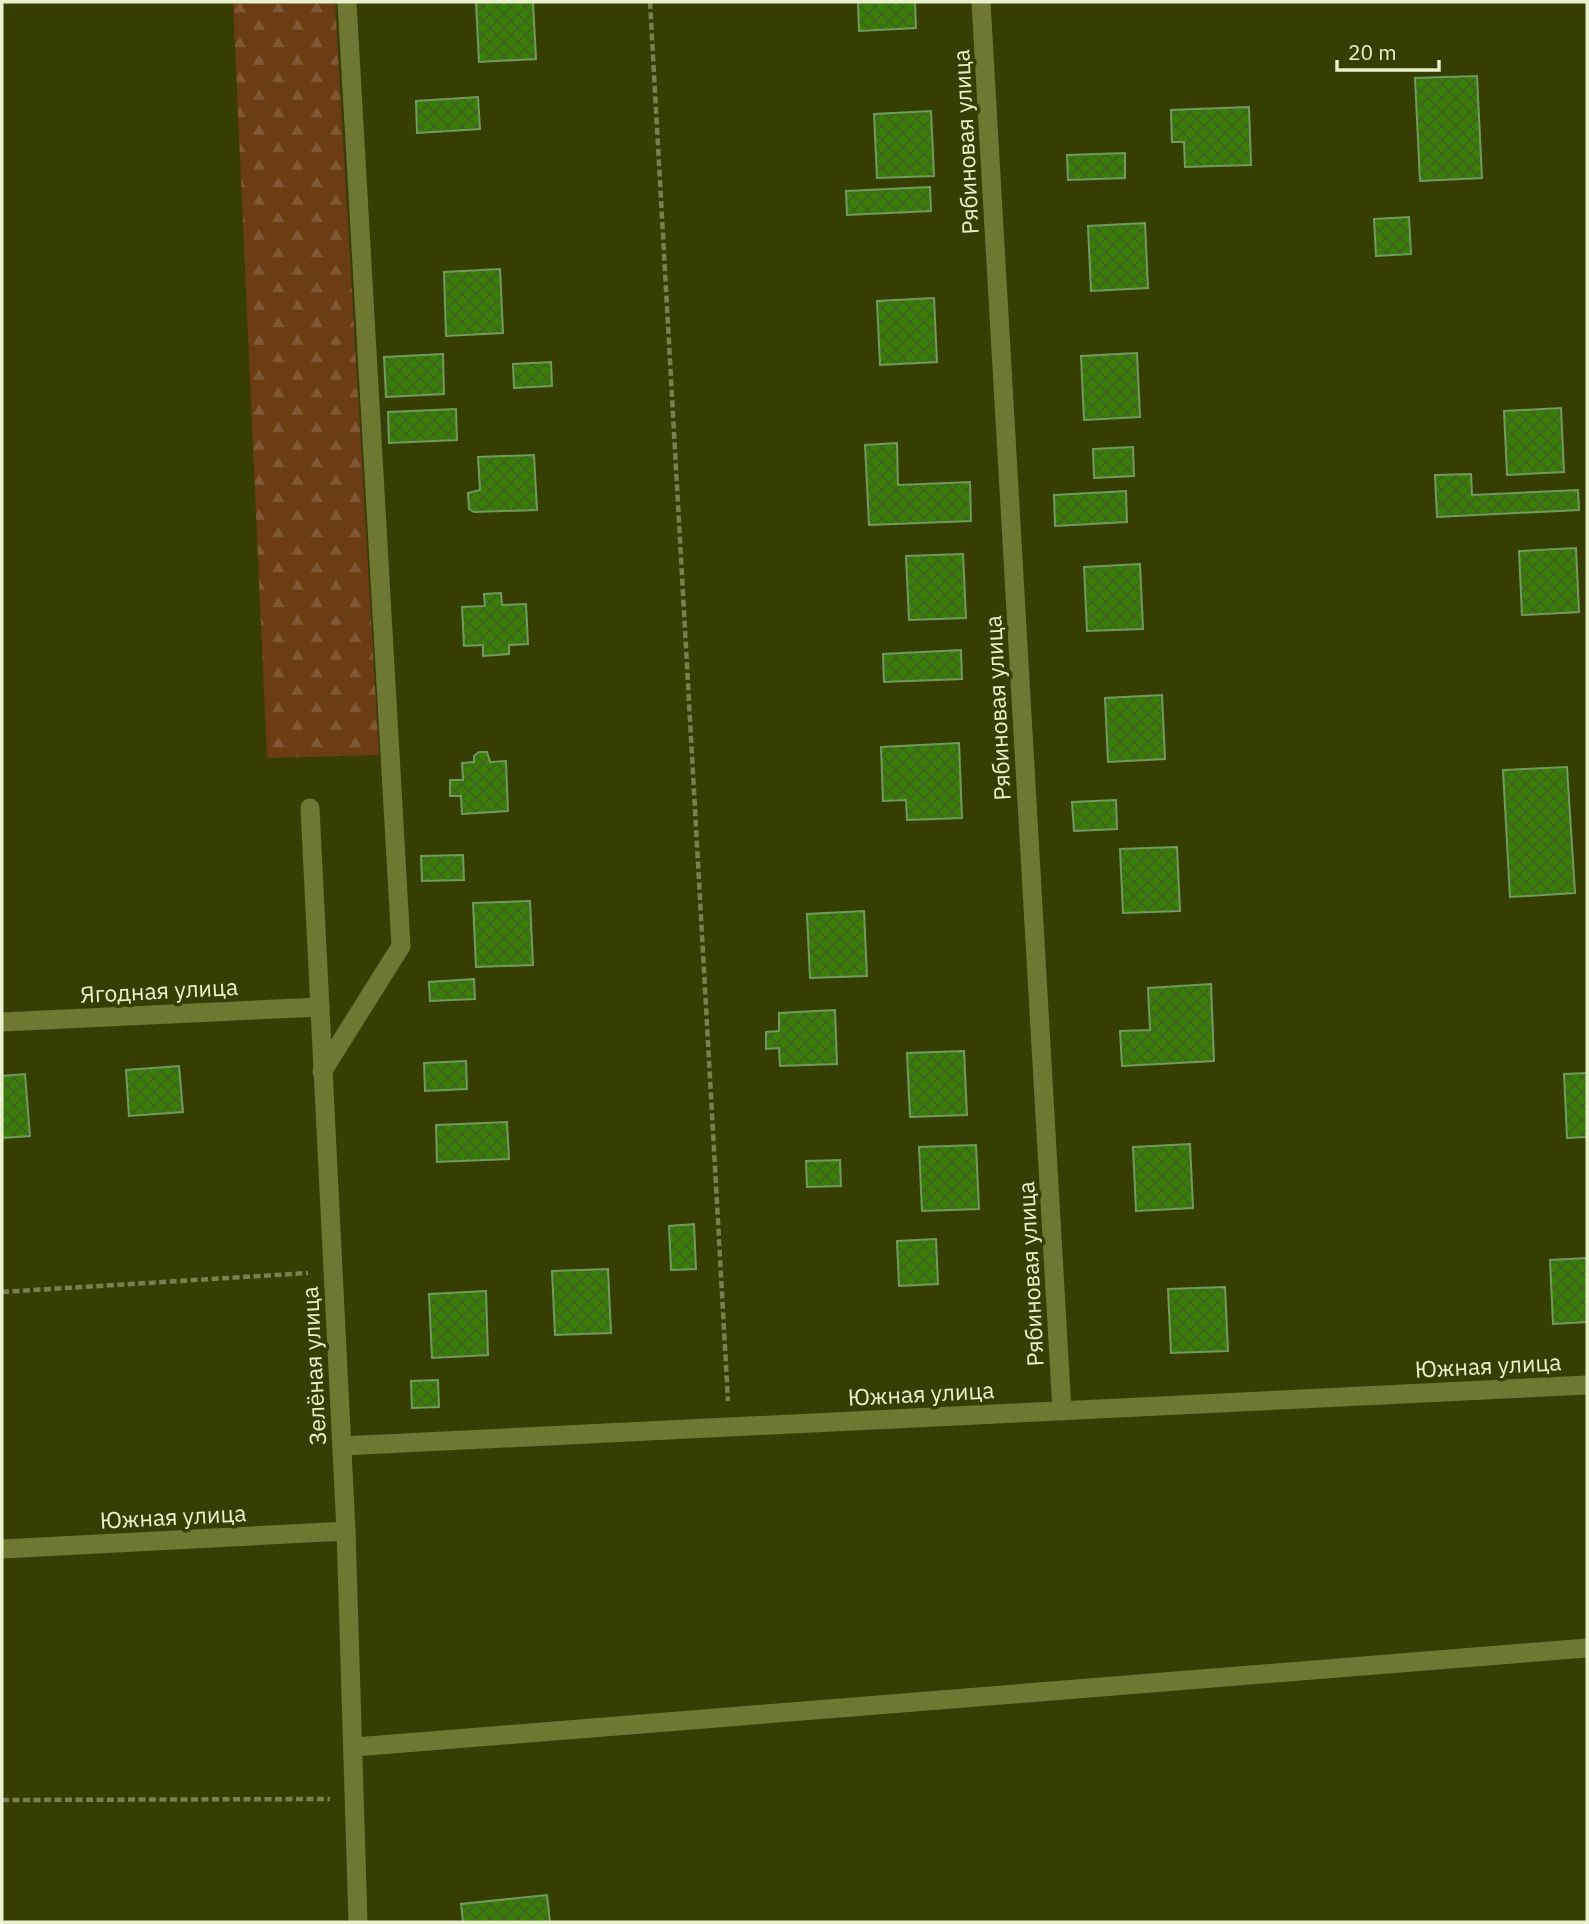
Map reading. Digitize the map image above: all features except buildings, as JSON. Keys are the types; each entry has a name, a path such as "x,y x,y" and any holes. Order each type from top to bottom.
{"street":[{"path":"323,1072 401,946 346,2"},
{"name":"Рябиновая улица","path":"981,2 1062,1411"},
{"name":"Зелёная улица","path":"310,808 346,1531 355,1747 358,1922"},
{"name":"Ягодная улица","path":"2,1022 320,1007"},
{"name":"Южная улица","path":"342,1446 1587,1385"},
{"name":"Южная улица","path":"2,1549 346,1531"},
{"path":"355,1747 1587,1648"}],"path":[{"path":"650,2 729,1427"},
{"path":"2,1292 332,1272"},
{"path":"2,1800 356,1798"}],"green space":[{"path":"233,2 335,2 379,755 267,758"}]}
